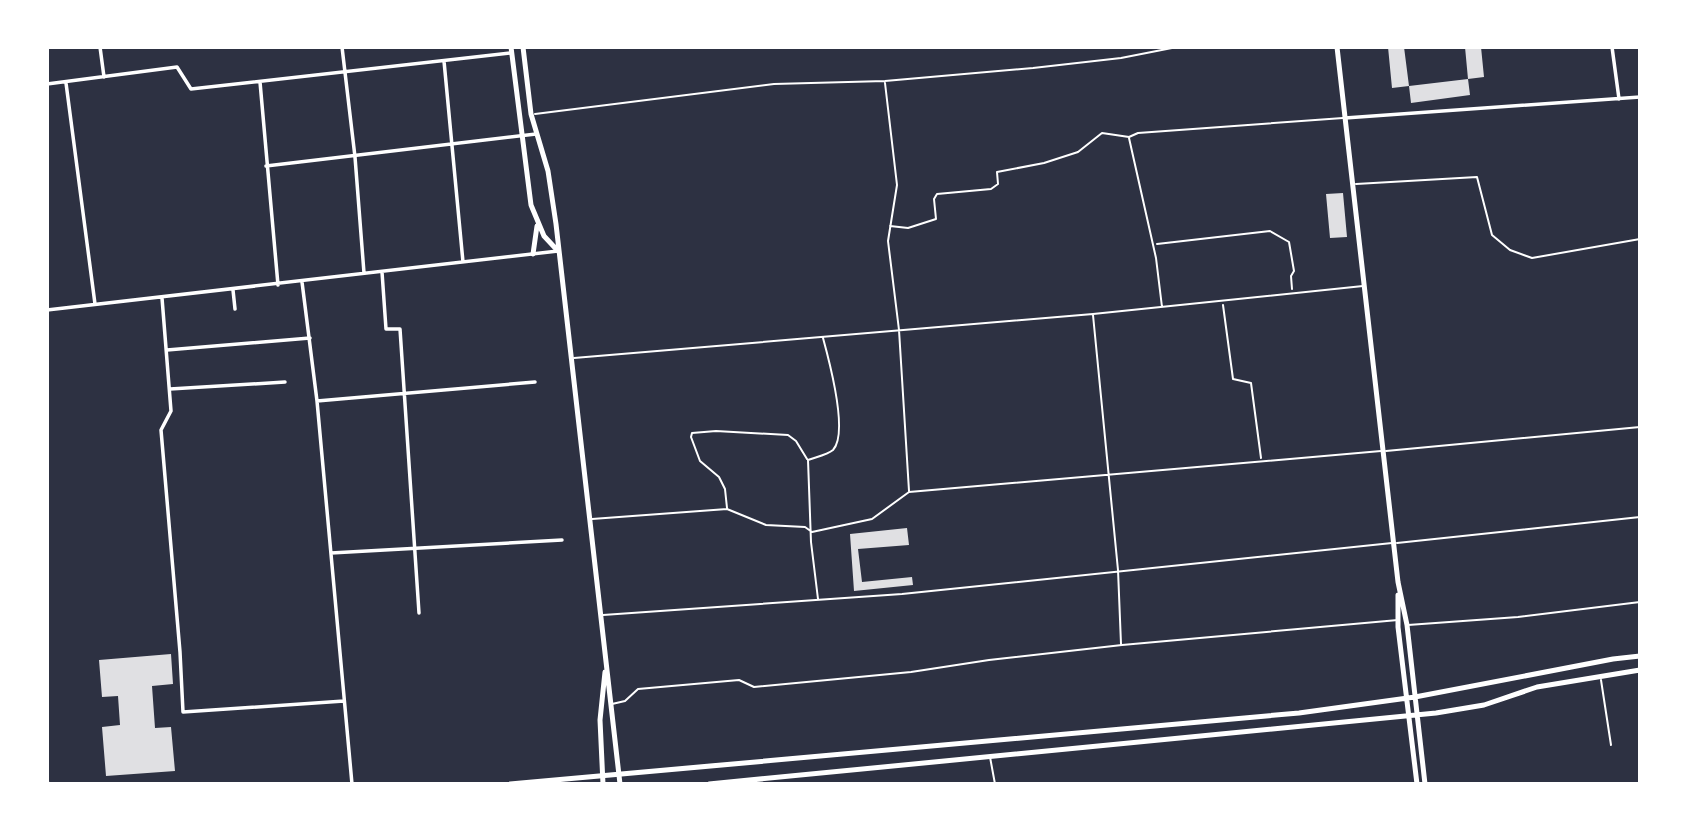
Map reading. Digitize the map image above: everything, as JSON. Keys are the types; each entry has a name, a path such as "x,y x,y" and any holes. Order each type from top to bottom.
{"main road":[{"path":"523,47 531,114 548,171 591,519 620,784"},
{"path":"1337,47 1394,543 1398,620 1417,784"},
{"path":"511,50 531,205 544,236 558,251"},
{"path":"533,254 537,222"},
{"path":"1398,582 1407,625 1425,784"},
{"path":"510,784 1299,713 1415,697 1640,656"},
{"path":"603,784 600,720 606,662"},
{"path":"709,784 1417,715 1483,705 1537,687 1640,670"}],"street":[{"path":"100,47 104,77"},
{"path":"342,47 355,157 364,273"},
{"path":"1612,47 1619,99"},
{"path":"47,84 177,67 191,89 444,61 511,50"},
{"path":"444,61 463,262"},
{"path":"260,82 278,285"},
{"path":"66,83 96,304"},
{"path":"1344,118 1640,97"},
{"path":"266,166 536,134"},
{"path":"47,310 558,251"},
{"path":"382,271 386,329 400,329 419,613"},
{"path":"302,282 317,401 352,784"},
{"path":"233,290 234,309"},
{"path":"162,298 171,411 161,430 183,712 344,701"},
{"path":"167,350 238,340 310,338"},
{"path":"170,389 285,382"},
{"path":"317,401 535,382"},
{"path":"331,553 562,540"}],"lane":[{"path":"531,114 774,84 885,81 1060,65 1177,47"},
{"path":"885,81 897,184 888,240 899,330 909,492"},
{"path":"890,226 908,228 936,219 934,199 937,194 991,189 998,184 997,172 1044,163 1078,152 1102,133 1129,137 1214,127 1344,118"},
{"path":"1129,137 1153,244 1162,307"},
{"path":"1352,185 1477,177 1492,235 1510,250 1532,258 1640,239"},
{"path":"571,358 1093,314 1364,285"},
{"path":"1093,314 1118,570 1122,645"},
{"path":"808,460 831,452 838,443 835,388 823,337"},
{"path":"591,519 727,509 766,525 805,527 812,532 872,519 909,492 1262,463 1640,426"},
{"path":"727,509 725,489 719,477 699,461 692,433 716,431 788,435 796,441 808,460 818,600"},
{"path":"601,615 902,594 1640,517"},
{"path":"1407,625 1518,617 1640,602"},
{"path":"611,705 625,701 638,690 738,680 754,687 911,672 1122,645 1398,620"},
{"path":"1600,676 1611,745"},
{"path":"990,756 995,784"}],"path":[{"path":"1153,244 1270,231 1289,242 1294,271 1291,276 1292,292"},
{"path":"1223,299 1233,379 1251,383 1262,463"}],"building":[{"path":"1388,47 1404,47 1409,86 1392,88"},
{"path":"1465,47 1481,47 1484,77 1468,79"},
{"path":"1468,79 1470,95 1411,103 1409,86"},
{"path":"1343,193 1347,237 1330,238 1326,194"},
{"path":"907,528 909,545 858,549 862,582 912,577 913,585 854,591 850,534"},
{"path":"171,654 173,684 152,686 155,728 171,727 175,771 106,776 102,727 120,725 118,696 102,697 99,660"}]}
